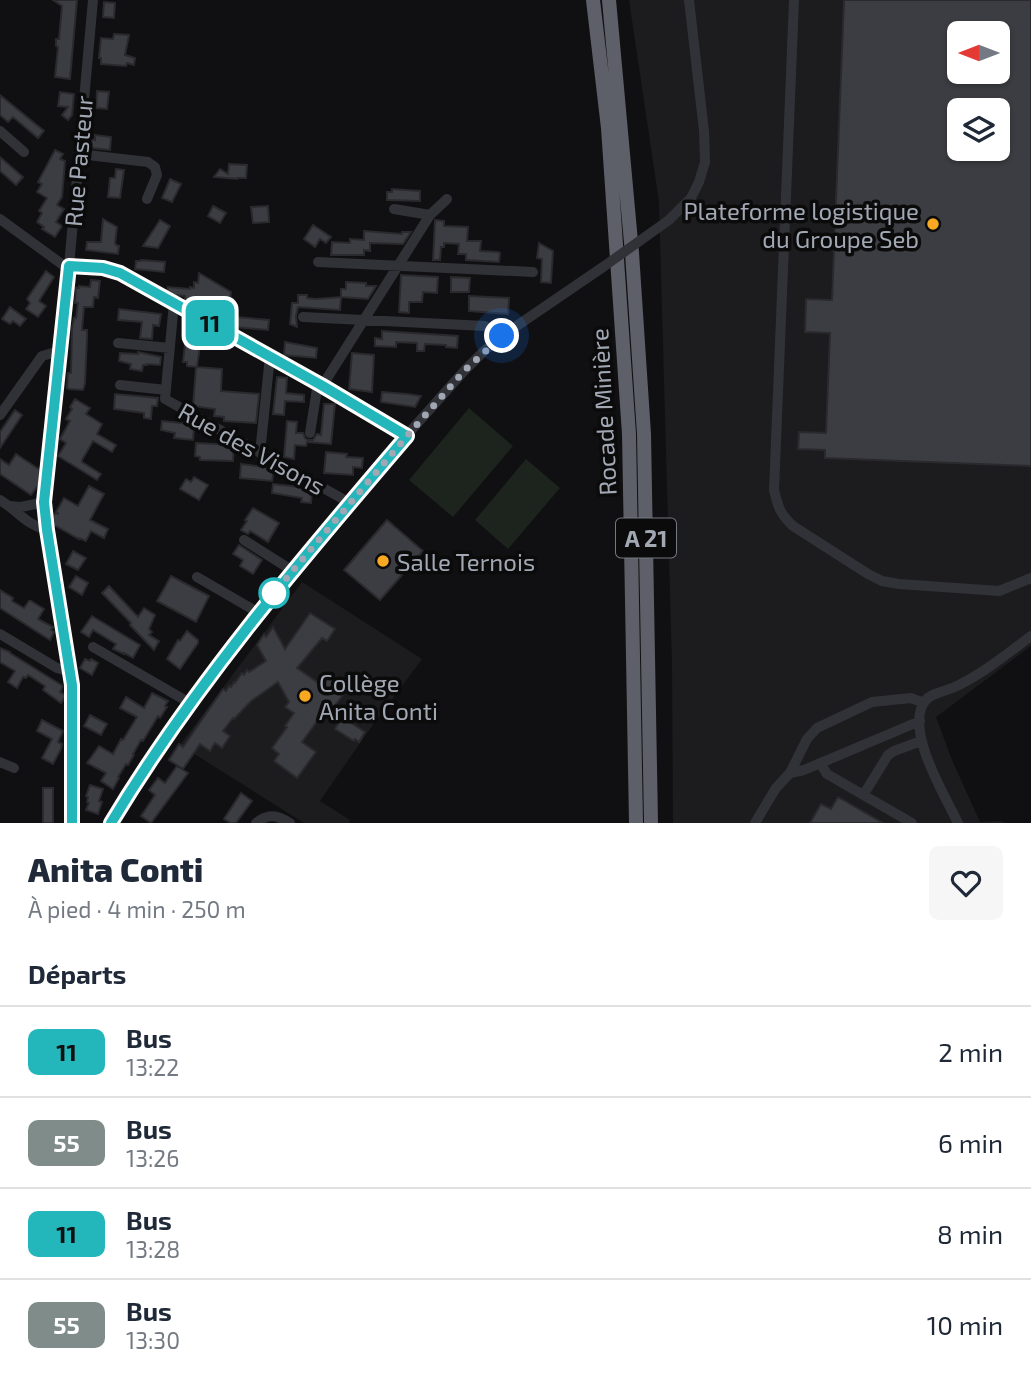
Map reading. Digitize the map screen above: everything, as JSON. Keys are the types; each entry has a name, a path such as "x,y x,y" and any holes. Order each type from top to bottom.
{"highway":[{"name":"Rocade Minière","path":"593,0 608,128 629,435 636,823"},
{"name":"Rocade Minière","path":"609,0 632,253 644,435 651,823"}],"street":[{"name":"Rue Pasteur","path":"72,823 72,685 44,502 93,0"},
{"path":"111,823 138,777 259,613 465,370 502,336 669,220 691,198 705,162 689,0"},
{"path":"794,0 774,490 778,508 793,526 882,581 999,591 1031,578"},
{"path":"0,131 24,152"},
{"path":"79,154 152,164 157,175 147,199"},
{"path":"310,433 317,389 326,380 430,215 447,199"},
{"path":"394,209 430,215"},
{"path":"0,219 63,265 114,270 407,436"},
{"path":"318,262 533,272"},
{"name":"Rue des Visons","path":"174,303 165,399 350,503"},
{"path":"303,317 485,326 502,336"},
{"path":"118,343 170,348"},
{"path":"0,415 42,356 59,351"},
{"path":"260,453 270,356"},
{"path":"120,385 166,390"},
{"path":"0,500 18,515 47,530"},
{"path":"10,506 21,507 44,502"},
{"path":"244,540 293,570"},
{"path":"197,577 259,613"},
{"path":"0,634 57,668 70,668"},
{"path":"958,823 923,750 920,721 924,702 929,697 955,688 983,673 1031,636"},
{"path":"93,647 189,705"},
{"path":"755,823 776,788 790,773 807,739 817,728 872,702 911,698 924,702"},
{"path":"790,773 804,770 920,721"},
{"path":"864,794 888,755 921,741"},
{"path":"0,762 13,768"},
{"path":"820,763 827,774 912,823"},
{"path":"256,823 263,817 273,815 290,823"}],"shaded area":[{"path":"629,0 1031,0 1031,646 936,717 980,822 1005,823 673,823 672,665 659,202"},
{"path":"469,408 513,446 453,517 409,480"},
{"path":"526,459 560,488 508,549 475,520"},
{"name":"Collège Anita Conti","path":"302,582 422,659 320,801 350,820 349,823 304,823 180,745"}],"building":[{"path":"53,0 77,0 70,79 55,77 58,47 56,39 59,39 62,6"},
{"name":"Plateforme logistique du Groupe Seb","path":"844,0 1031,0 1031,466 825,458 825,450 798,449 799,432 826,433 830,333 805,332 806,299 832,300"},
{"path":"104,2 115,3 114,18 103,17"},
{"path":"114,34 129,35 125,55 135,58 134,65 101,64 101,38 113,39"},
{"path":"97,91 109,92 107,109 96,108"},
{"path":"60,92 74,94 72,115 68,120 62,115 68,107 58,106"},
{"path":"0,95 44,131 38,138 13,117 8,122 0,115"},
{"path":"95,135 111,137 110,150 91,148"},
{"path":"55,150 63,154 60,159 65,161 62,197 57,205 64,209 56,222 62,226 55,237 42,229 44,227 37,222 42,213 39,211 47,198 37,192 42,184 38,182"},
{"path":"0,157 23,177 16,185 0,171"},
{"path":"229,164 247,165 246,178 214,177 220,169 228,174"},
{"path":"116,169 124,170 120,198 108,197 110,178 115,178"},
{"path":"170,179 181,184 172,202 162,198"},
{"path":"392,189 420,191 420,201 387,200 387,192 392,192"},
{"path":"213,206 226,213 220,223 208,216"},
{"path":"268,206 269,222 253,223 251,207"},
{"path":"103,219 117,227 115,243 119,246 118,254 86,250 87,242 101,242"},
{"path":"160,220 170,226 158,248 143,246"},
{"path":"435,220 444,221 444,226 468,227 467,241 481,241 480,251 500,253 499,262 466,260 466,254 458,254 459,244 444,243 440,260 433,260"},
{"path":"313,225 331,237 326,243 320,239 315,247 304,239"},
{"path":"364,231 402,234 411,232 403,244 370,243 370,251 364,250 364,255 331,255 332,242 350,243 350,239 364,240"},
{"path":"539,243 553,251 551,283 541,282 542,259 537,258"},
{"path":"136,261 165,262 164,272 135,269"},
{"path":"46,271 54,277 39,301 46,306 38,317 26,309 30,303 27,299"},
{"path":"199,273 231,292 229,313 219,312 220,303 185,299 185,296 167,291 168,287 194,288 194,282 198,283"},
{"path":"401,275 438,277 437,293 423,292 422,302 409,302 409,313 399,312"},
{"path":"451,277 470,278 469,292 451,292"},
{"path":"91,280 100,281 98,298 94,297 93,307 84,307 82,330 87,330 85,383 83,390 69,389 72,328 78,303 75,303 76,288 90,287"},
{"path":"346,282 376,286 368,299 341,297 341,289 346,289"},
{"path":"298,295 316,299 341,297 340,310 298,307 297,327 290,324 292,303 298,303"},
{"path":"469,296 509,298 508,314 469,311"},
{"path":"10,307 26,319 20,326 13,321 10,324 2,319"},
{"path":"119,309 161,314 159,326 153,325 152,339 140,338 142,322 118,320"},
{"path":"236,317 269,320 268,330 235,327"},
{"path":"187,326 202,327 209,331 205,346 200,345 197,367 187,366 187,362 183,362"},
{"path":"382,331 458,336 457,348 425,344 424,351 417,351 417,343 396,342 396,347 375,346 375,338 382,339"},
{"path":"285,342 317,348 316,358 284,355"},
{"path":"138,352 161,357 160,365 143,365 142,371 130,369 131,364 119,361 120,353"},
{"path":"352,353 374,355 372,392 349,389"},
{"path":"196,367 222,369 221,391 259,394 256,423 224,421 224,417 214,416 215,409 193,406"},
{"path":"277,377 287,378 286,393 304,395 304,402 285,401 284,415 273,414"},
{"path":"382,392 421,396 415,407 381,402"},
{"path":"115,394 158,398 157,406 152,406 151,419 144,418 144,413 114,409"},
{"path":"75,399 90,408 86,414 102,424 97,434 116,445 112,452 93,441 82,460 101,474 97,480 58,456 66,443 60,439 70,421 66,419"},
{"path":"324,404 335,404 331,444 307,442 306,446 295,445 294,459 284,457 287,421 297,422 296,433 303,433 305,438 313,440 317,434 321,435"},
{"path":"15,410 22,415 0,448 0,432"},
{"path":"162,421 190,424 190,427 194,428 193,440 174,438 175,433 161,430"},
{"path":"196,443 232,445 233,461 200,460 200,457 195,456"},
{"path":"326,452 363,458 362,468 353,467 353,475 324,473"},
{"path":"16,454 40,470 39,484 31,495 0,474 0,459 9,465"},
{"path":"241,464 274,469 272,481 240,478"},
{"path":"194,477 208,485 199,500 180,489 186,479 191,482"},
{"path":"273,484 307,488 307,492 312,493 311,503 301,502 302,498 272,493"},
{"path":"89,486 104,494 90,520 108,529 104,538 91,531 86,541 54,525 53,516 59,514 56,512 64,498 78,506"},
{"path":"253,508 279,523 268,542 250,531 248,534 241,530"},
{"name":"Salle Ternois","path":"387,520 423,551 380,600 344,570"},
{"path":"239,545 262,560 253,574 240,566 243,560 233,554"},
{"path":"73,551 86,558 78,570 66,564"},
{"path":"76,576 88,583 82,595 69,587"},
{"path":"171,576 209,596 196,622 157,601"},
{"path":"109,586 138,617 144,608 155,615 149,629 152,632 149,635 159,641 154,650 102,593"},
{"path":"0,590 24,608 31,601 44,609 38,619 53,627 50,640 0,608"},
{"path":"310,613 335,629 327,641 322,638 297,668 317,682 322,674 331,678 346,691 333,708 329,705 302,742 316,752 297,778 274,761 279,754 272,748 294,713 285,707 289,702 278,682 233,718 223,731 230,736 222,748 215,743 210,751 200,744 183,769 169,760 179,744 183,747 223,689 226,691 242,673 244,675 247,670 249,672 266,661 257,645 264,634 266,637 273,627 285,649"},
{"path":"92,616 140,645 133,658 113,649 116,644 93,630 89,637 81,632"},
{"path":"187,631 198,643 180,669 167,659"},
{"path":"0,648 63,686 60,692 65,697 61,703 43,690 45,686 28,675 23,677 17,688 8,682 15,671 0,662"},
{"path":"85,659 98,663 92,675 80,668"},
{"path":"152,693 168,701 165,706 167,707 160,718 158,716 143,741 141,740 113,789 101,781 106,773 87,763 99,746 113,754 137,717 120,708 126,697 144,708"},
{"path":"90,715 107,724 101,735 84,726"},
{"path":"342,717 365,732 359,742 335,729"},
{"path":"42,720 63,731 58,742 62,744 61,749 53,764 42,758 52,739 37,731"},
{"path":"177,766 188,773 151,823 141,816 155,795 149,790 158,778 165,783"},
{"path":"90,785 103,789 98,814 86,810 89,803 86,796"},
{"path":"43,788 53,788 53,823 43,823"},
{"path":"241,793 252,801 236,823 231,823 224,819"},
{"path":"838,797 883,823 810,823 821,804 831,809"}],"bus line":[{"name":"11","path":"72,823 72,685 44,502 69,266 103,268 120,273 407,436 241,634 169,731 111,823"}],"place":[{"name":"Plateforme logistique du Groupe Seb","path":"933,224"},
{"name":"Salle Ternois","path":"383,561"},
{"name":"Collège Anita Conti","path":"305,696"}],"route":[{"path":"274,593 268,600 465,370 502,336"}]}
